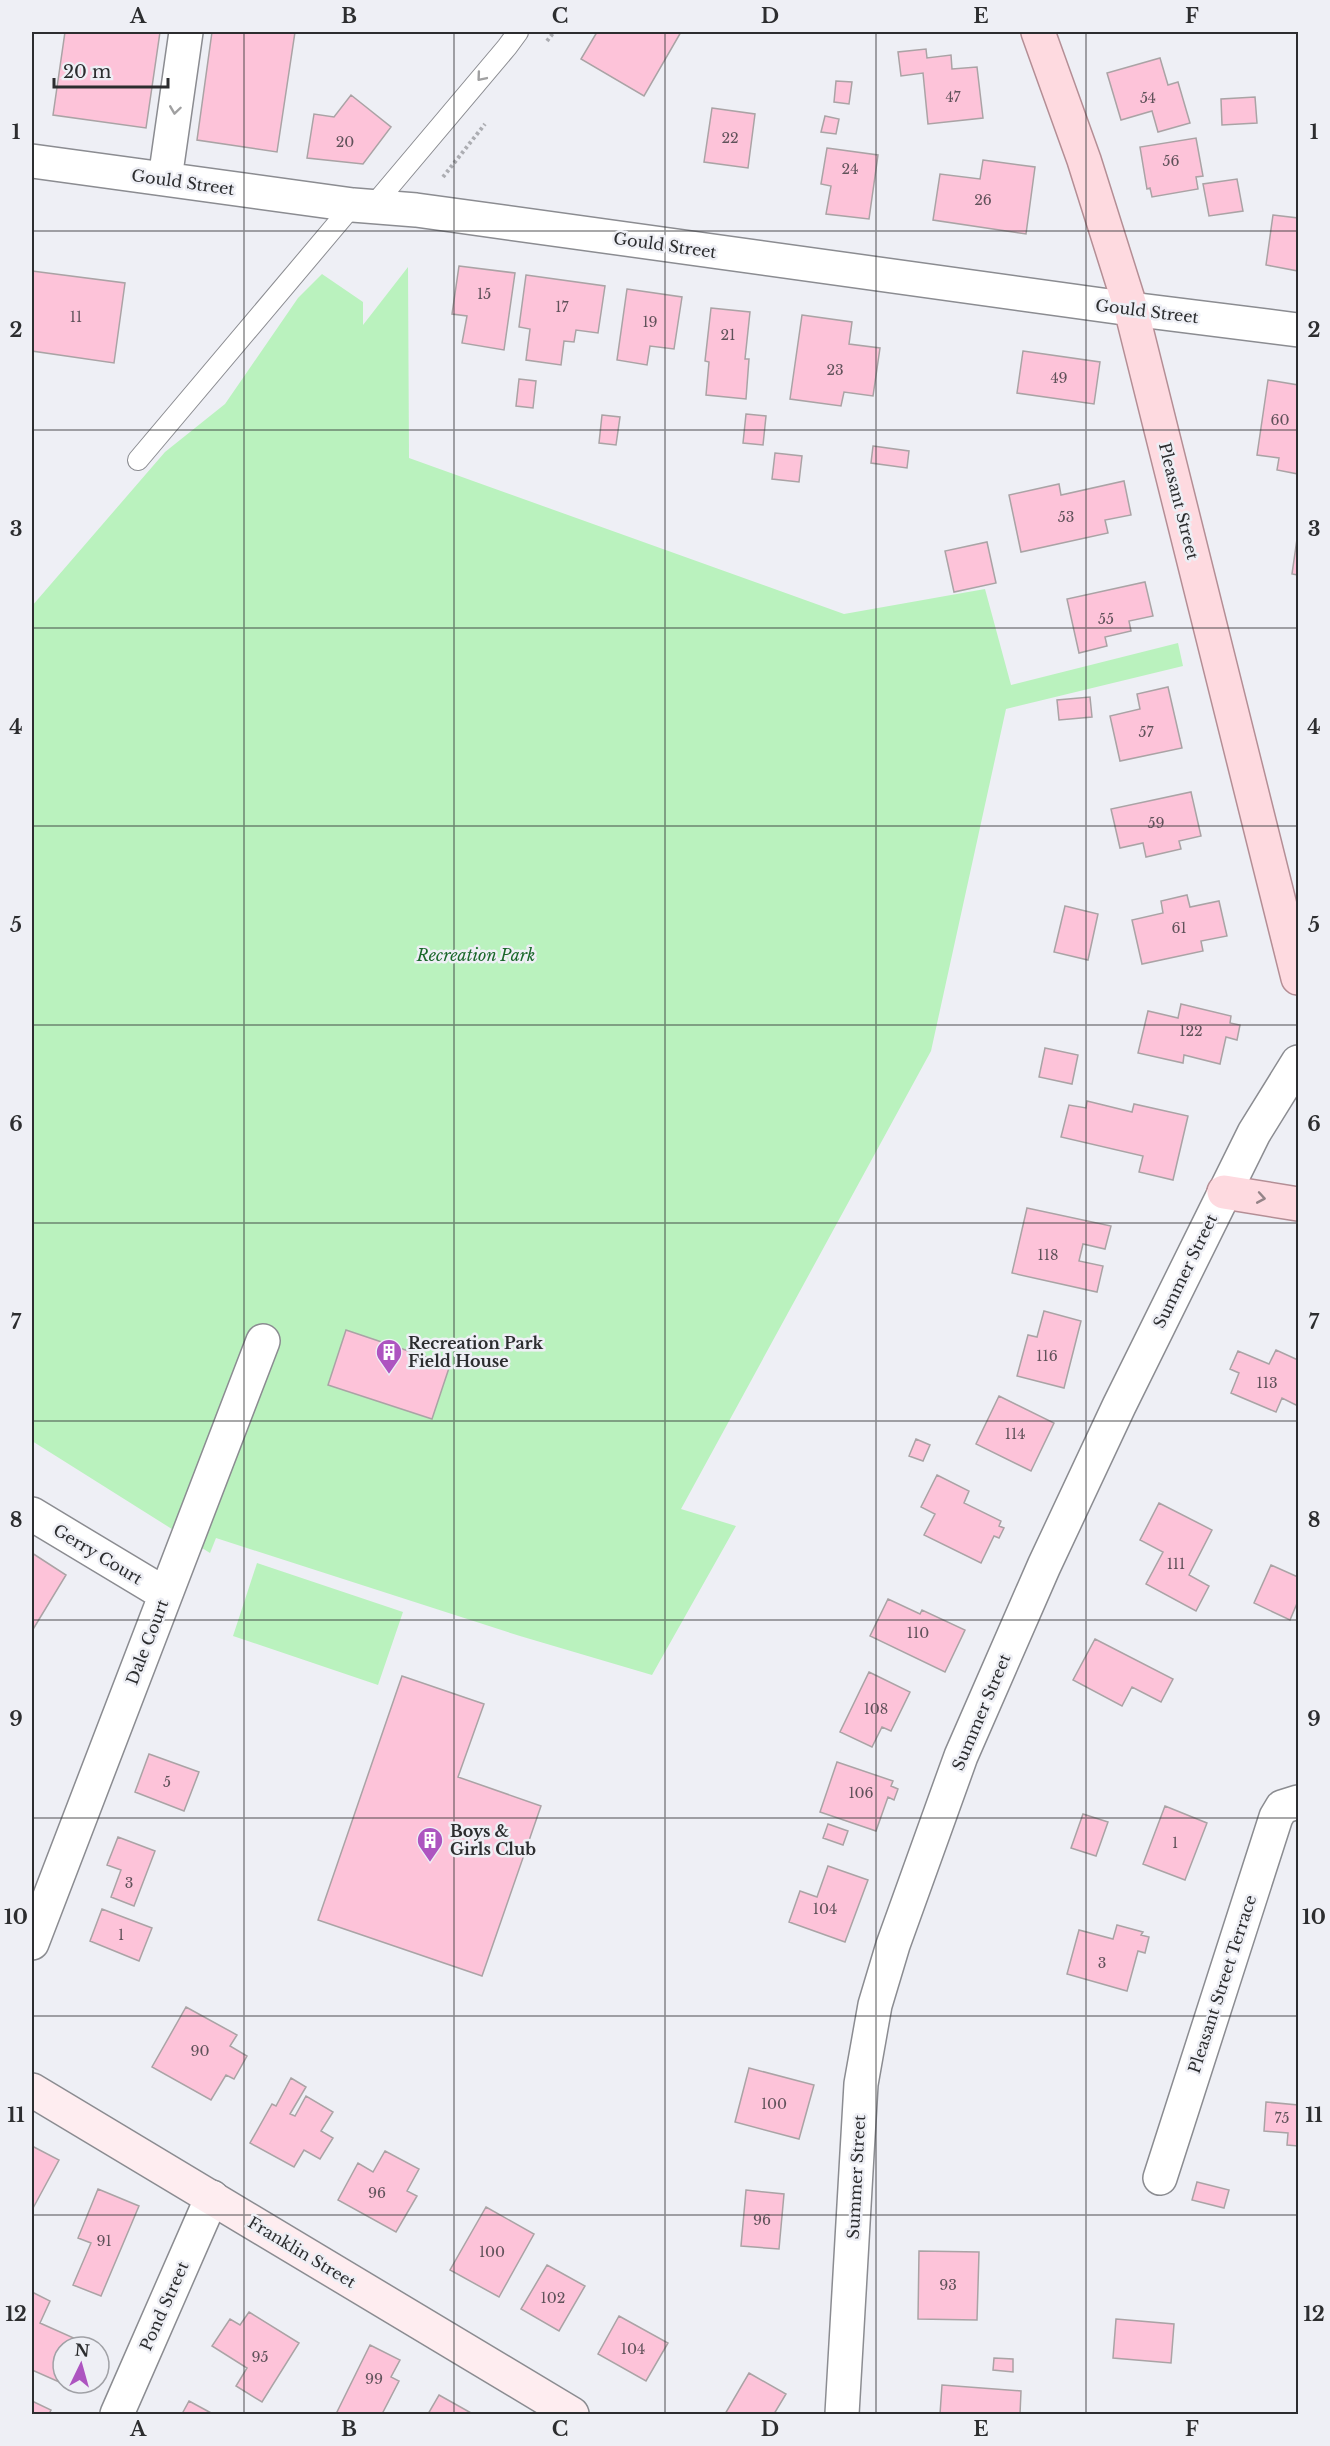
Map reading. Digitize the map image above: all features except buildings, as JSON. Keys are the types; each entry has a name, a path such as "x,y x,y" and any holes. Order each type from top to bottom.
{"main road":[{"name":"Pleasant Street","path":"1038,32 1084,160 1131,309 1299,978"},
{"path":"1224,1192 1299,1204"},
{"name":"Franklin Street","path":"32,2090 573,2415"}],"street":[{"path":"165,179 186,32"},
{"name":"Gould Street","path":"32,161 363,206 440,213 1131,309 1299,330"},
{"name":"Summer Street","path":"842,2415 861,2084 873,2016 893,1945 961,1756 1000,1664 1119,1406 1224,1192 1254,1133 1299,1062"},
{"name":"Dale Court","path":"32,1943 263,1341"},
{"name":"Gerry Court","path":"32,1514 165,1594"},
{"name":"Pleasant Street Terrace","path":"1160,2178 1276,1817 1282,1807 1299,1802"},
{"name":"Pond Street","path":"117,2415 212,2197"}],"lane":[{"path":"138,460 518,32"}],"green space":[{"name":"Recreation Park","path":"408,267 409,458 844,614 985,589 1011,685 1178,643 1183,666 1006,709 931,1051 681,1509 736,1526 652,1675 520,1636 216,1538 210,1553 32,1441 32,606 165,452 225,404 298,298 322,274 363,302 363,325"},
{"path":"257,1563 403,1612 378,1685 233,1636"}],"place":[{"name":"Recreation Park Field House","path":"389,1375"},
{"name":"Boys & Girls Club","path":"430,1863"}]}
